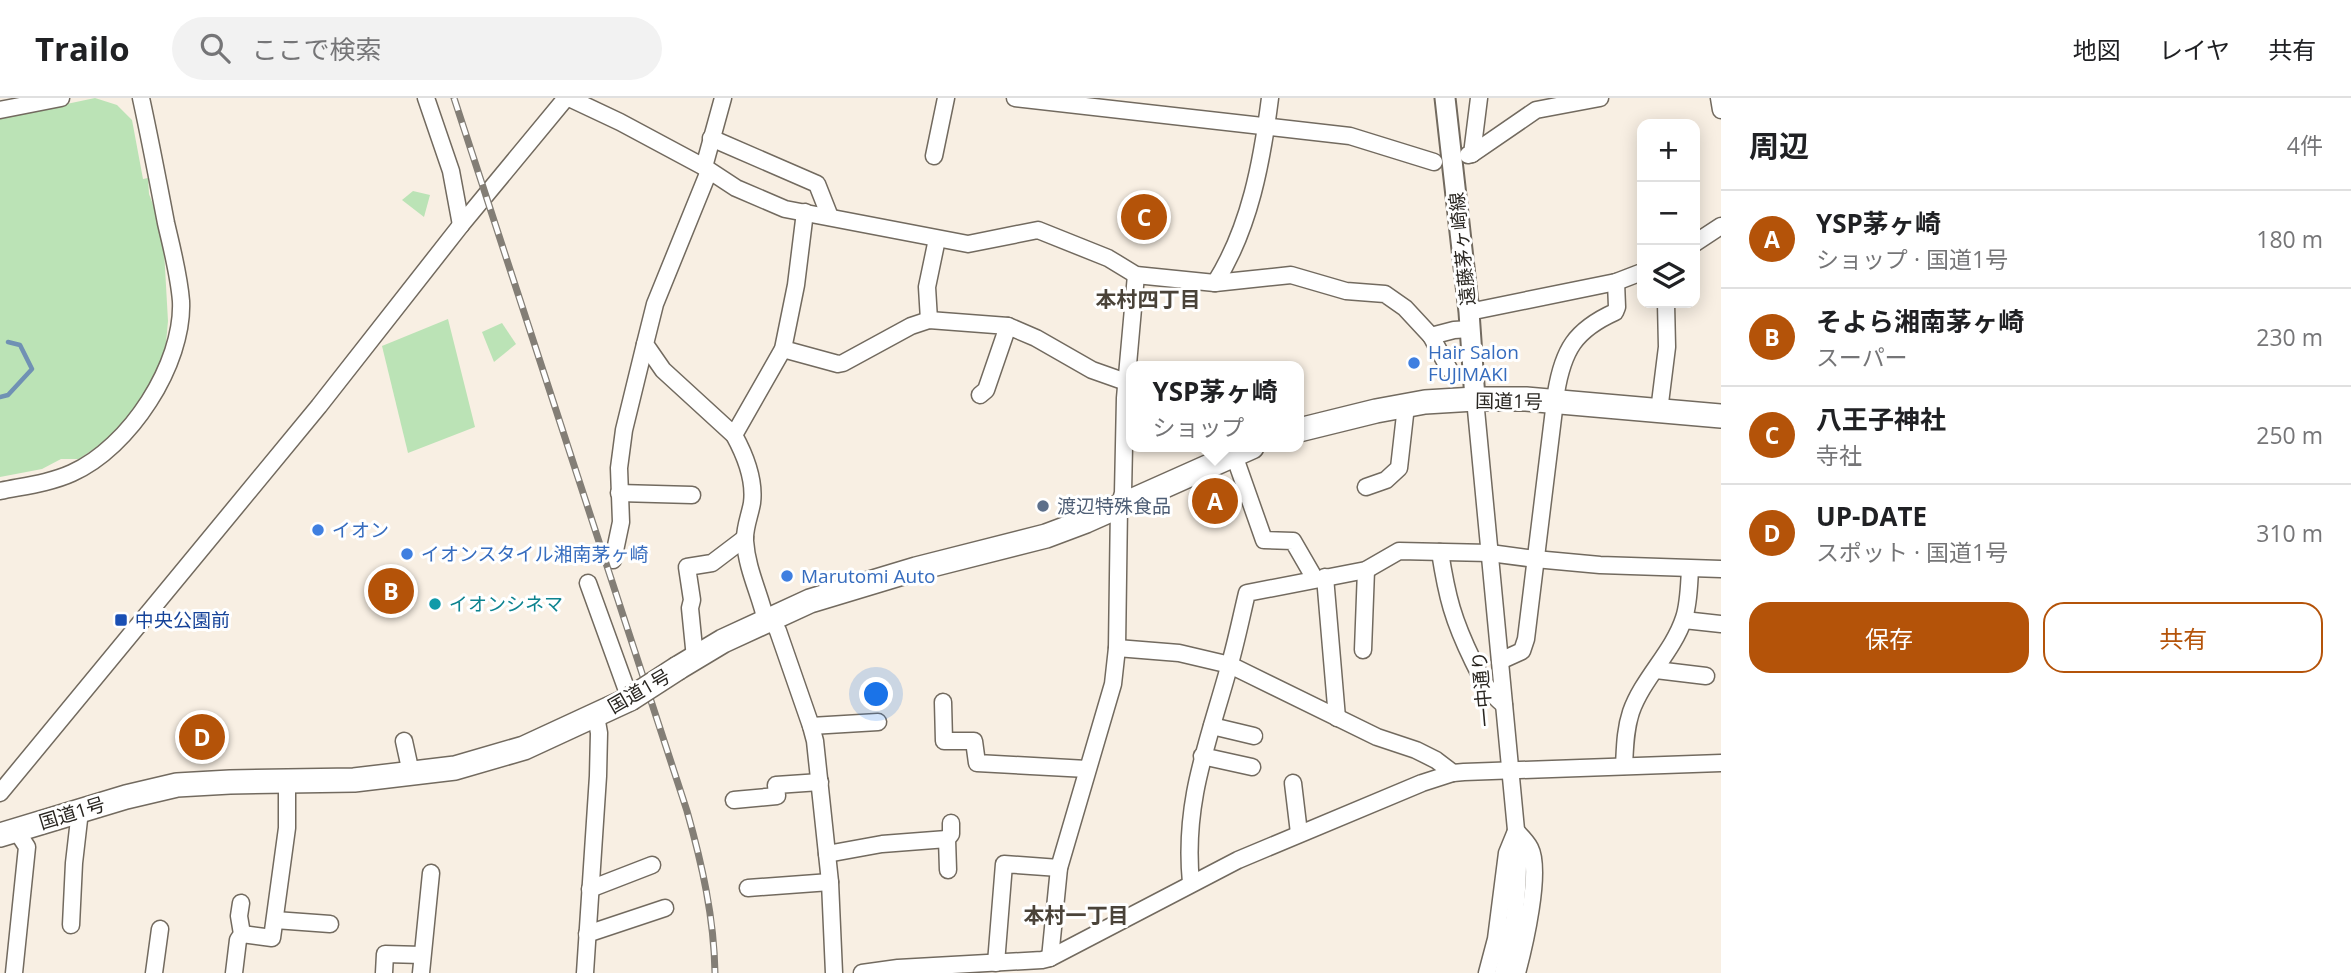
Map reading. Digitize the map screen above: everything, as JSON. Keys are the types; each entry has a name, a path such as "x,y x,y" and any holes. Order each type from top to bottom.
{"highway":[{"name":"国道1号","path":"1304,429 1425,402 1475,400 1526,399 1721,416"},
{"name":"国道1号","path":"8,832 177,785 354,780 411,774 455,768 524,748 596,716 629,699 723,641 810,601 889,577 1046,536 1241,452"}],"main road":[{"name":"遠藤茅ヶ崎線","path":"1445,98 1470,320 1475,400"}],"street":[{"path":"0,110 61,98"},
{"path":"0,491 50,480 91,462 112,446 133,421 169,366 176,342 181,302 141,98"},
{"path":"426,98 451,172 461,225"},
{"path":"0,793 319,406 461,225 567,98 620,122 707,169 736,188 785,209 968,244 1038,230 1108,258 1136,275 1215,283 1291,275 1346,291 1385,294 1405,308 1431,336 1449,369"},
{"path":"613,560 621,522 619,468 624,430 655,304 707,169 711,138 723,98"},
{"path":"934,156 946,98"},
{"path":"1015,98 1119,103 1350,136 1434,162"},
{"path":"1215,283 1242,229 1253,195 1270,98"},
{"path":"1479,98 1470,155 1536,110 1600,98"},
{"path":"1719,98 1721,110"},
{"path":"711,138 817,184 830,217"},
{"path":"734,435 783,349 796,285 805,212"},
{"path":"1700,240 1721,226"},
{"path":"929,320 927,287 937,239"},
{"path":"1431,336 1454,330 1470,320 1616,282 1637,274"},
{"path":"1128,361 1136,275"},
{"path":"1500,661 1522,651 1526,639 1558,379 1565,356 1581,332 1593,322 1615,312 1616,282"},
{"path":"1659,411 1667,347 1666,308"},
{"path":"783,349 838,364 911,326 929,320 1008,326 1036,338 1092,370 1126,382 1124,493 1119,506 1117,648 1113,684 1059,868 1050,957"},
{"path":"980,395 986,390 1008,326"},
{"path":"645,344 663,370 734,435 741,446 753,490 745,538 751,577 769,620 778,631 811,726 820,782 830,882 834,973"},
{"name":"一中通り","path":"1475,400 1511,770 1519,885 1510,947 1503,973"},
{"path":"1366,487 1386,480 1399,468 1406,406"},
{"path":"1243,452 1264,540 1293,541 1320,578 1337,718"},
{"path":"619,493 692,495"},
{"path":"687,663 692,600 687,567 712,563 745,538"},
{"path":"1191,883 1191,811 1202,755 1230,665 1247,593 1366,570 1399,551 1490,553 1535,559 1721,569"},
{"path":"1440,552 1447,598 1455,625 1489,693 1504,705"},
{"path":"1624,766 1626,731 1631,711 1684,620 1690,569"},
{"path":"1363,650 1366,570"},
{"path":"588,583 629,699"},
{"path":"1684,620 1721,624"},
{"path":"1117,648 1179,653 1230,665 1377,737 1426,755 1452,773"},
{"path":"1656,670 1706,676"},
{"path":"943,702 944,741 974,740 977,763 1087,769"},
{"path":"585,973 598,776 599,733 596,716"},
{"path":"811,726 878,722"},
{"path":"1212,726 1254,736"},
{"path":"404,741 411,774"},
{"path":"1202,755 1252,767"},
{"path":"862,973 898,968 1042,960 1238,860 1452,773 1721,763"},
{"path":"242,934 272,938 287,828 287,781"},
{"path":"734,800 777,796 776,785 820,782"},
{"path":"1293,783 1299,833"},
{"path":"71,925 80,811"},
{"path":"827,854 949,831 948,870"},
{"path":"1487,973 1496,939 1507,853 1516,831 1531,849 1533,870 1527,935 1517,973"},
{"path":"8,832 27,847 14,973"},
{"path":"996,963 1004,864 1059,868"},
{"path":"590,889 652,865"},
{"path":"421,973 431,873"},
{"path":"748,888 830,882"},
{"path":"234,973 238,940 242,934 239,916 241,903"},
{"path":"587,934 665,908"},
{"path":"275,920 330,924"},
{"path":"155,973 160,929"},
{"path":"384,973 385,954 422,955"}],"green space":[{"path":"95,98 117,105 132,120 143,179 148,178 149,194 157,215 164,250 168,321 165,354 145,395 123,429 79,459 61,459 42,469 0,477 0,118"},
{"path":"413,191 430,195 424,217 402,200"},
{"path":"448,319 475,427 408,453 382,346"},
{"path":"502,323 516,344 494,362 482,332"}],"waterway":[{"path":"0,397 8,395 32,369 20,345 8,342"}],"railway":[{"path":"454,98 687,811 706,891 715,973"}],"place":[{"name":"八王子神社","path":"1144,217"},
{"name":"Hair Salon FUJIMAKI","path":"1414,363"},
{"name":"YSP茅ヶ崎","path":"1215,501"},
{"name":"渡辺特殊食品","path":"1043,506"},
{"name":"イオン","path":"318,530"},
{"name":"イオンスタイル湘南茅ヶ崎","path":"407,554"},
{"name":"Marutomi Auto","path":"787,576"},
{"name":"そよら湘南茅ヶ崎","path":"391,591"},
{"name":"イオンシネマ","path":"435,604"},
{"name":"中央公園前","path":"121,620"},
{"name":"UP-DATE","path":"202,737"}],"district":[{"name":"本村四丁目","path":"1148,299"},
{"name":"本村一丁目","path":"1076,915"}]}
